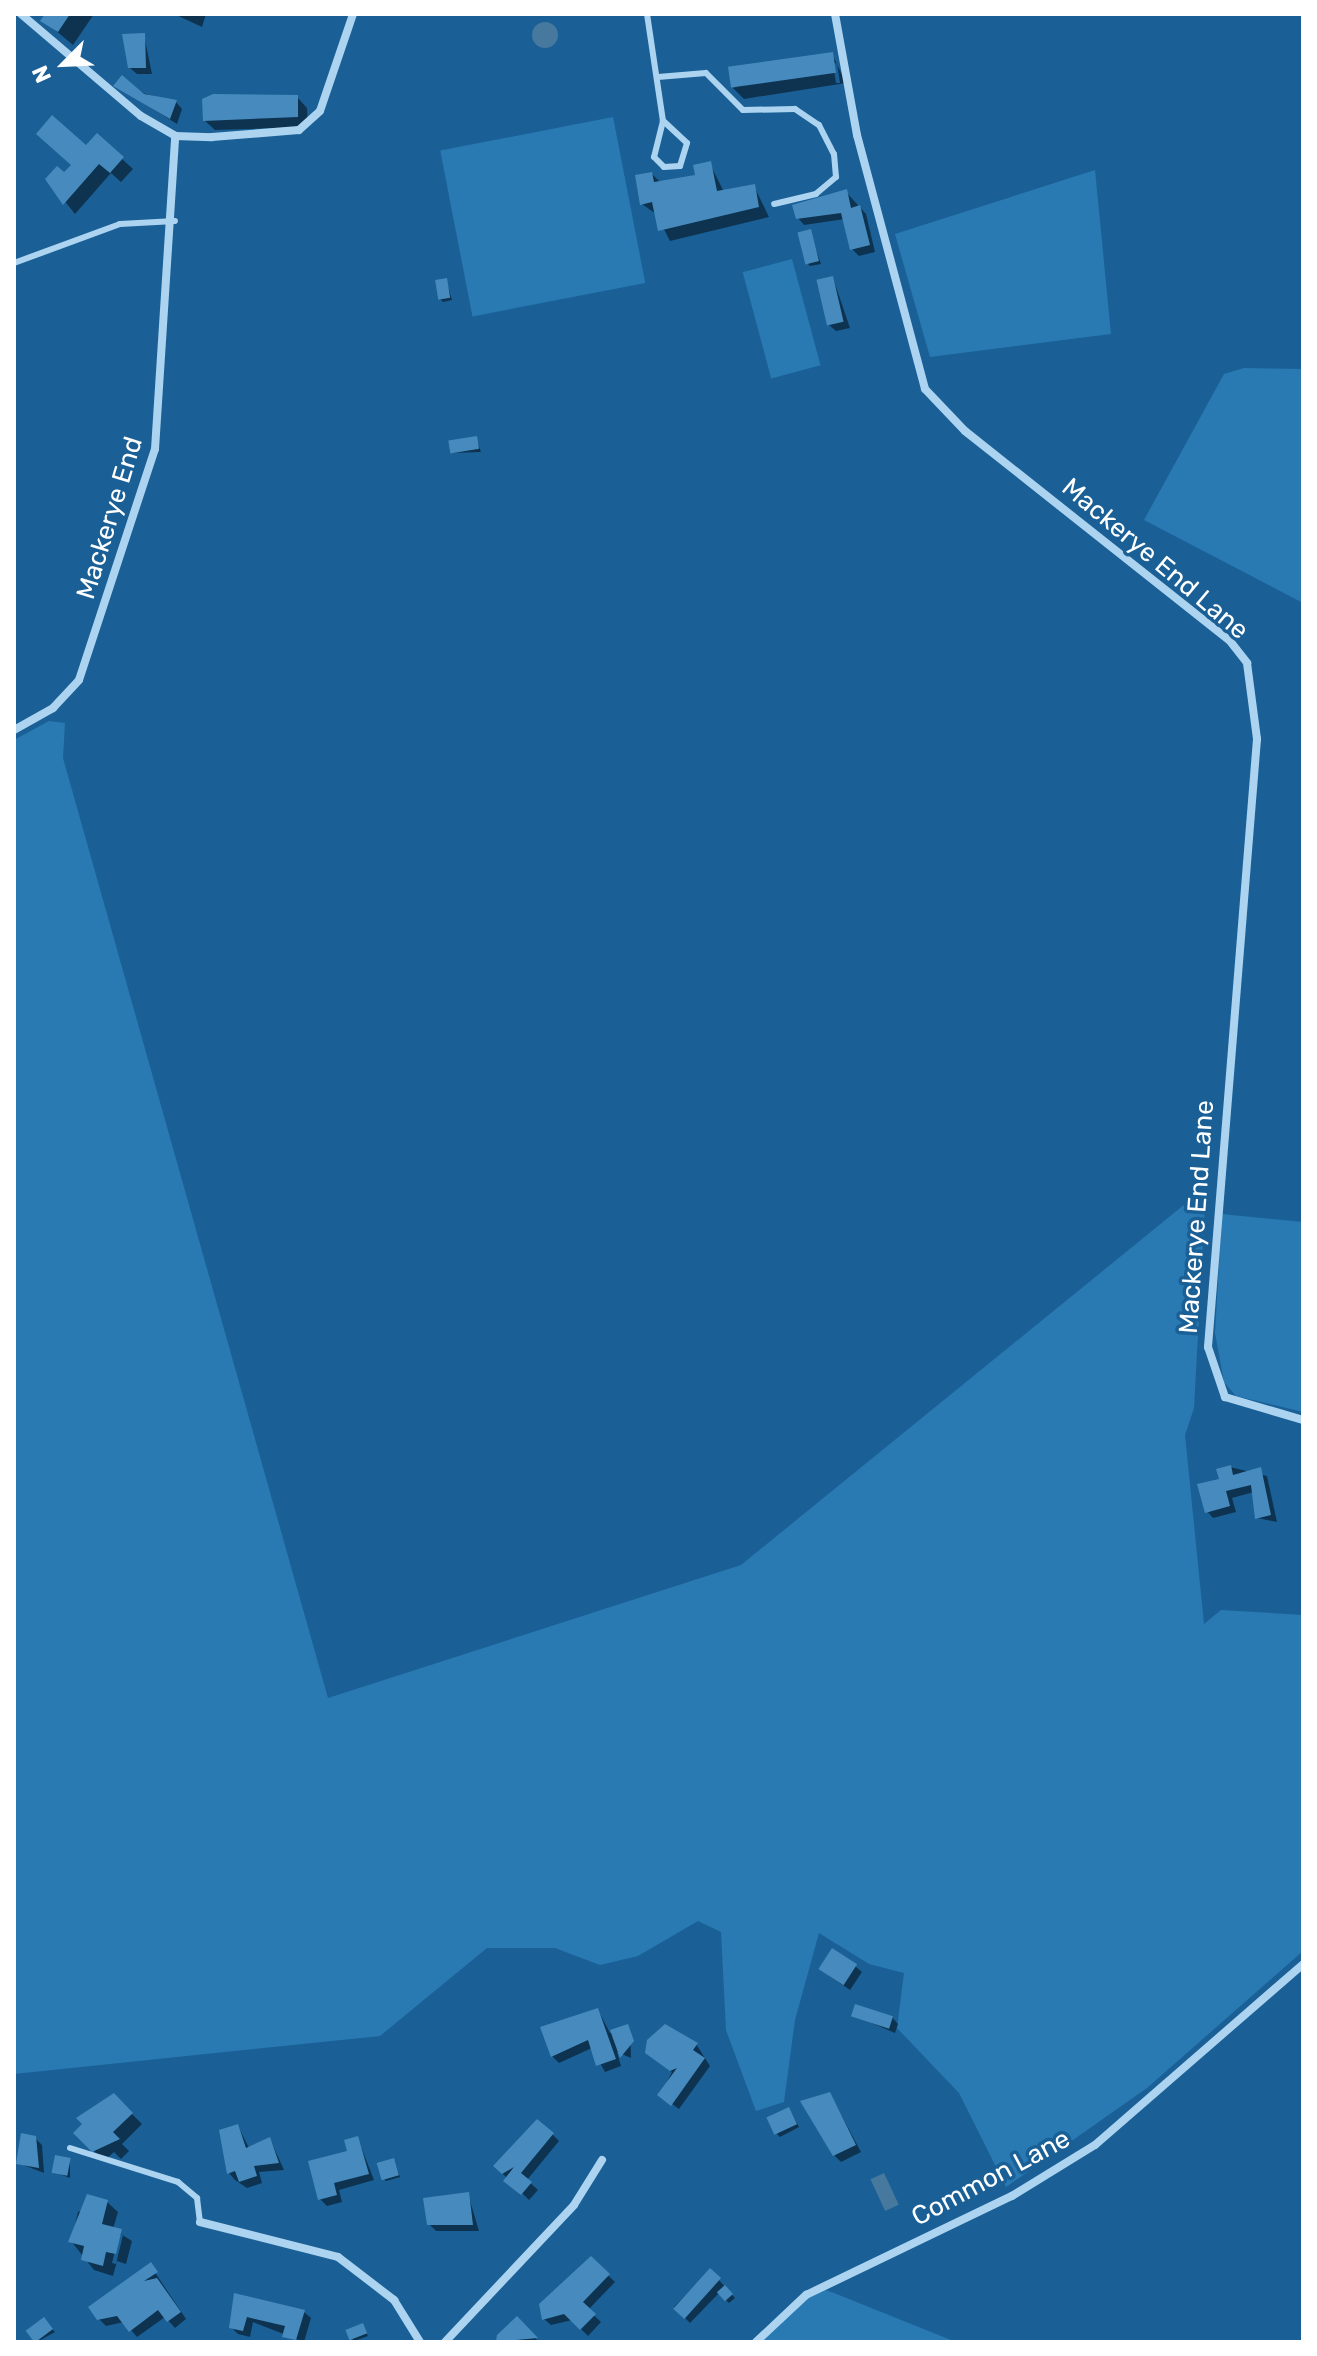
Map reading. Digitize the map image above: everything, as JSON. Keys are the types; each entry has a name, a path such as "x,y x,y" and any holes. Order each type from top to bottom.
{"street":[{"path":"21,14 175,136 299,130 320,111 353,14"},
{"name":"Mackerye End Lane","path":"835,14 857,135 925,389 965,431 1230,641 1247,663 1257,739 1208,1347 1225,1397 1303,1420"},
{"name":"Mackerye End","path":"14,730 53,708 79,680 146,475 166,360 175,221 175,136"},
{"name":"Common Lane","path":"756,2342 806,2295 1012,2196 1095,2145 1303,1964"},
{"path":"445,2342 574,2205 602,2160"},
{"path":"200,2222 338,2257 394,2300 420,2342"}],"lane":[{"path":"647,14 663,121 654,157 664,167 680,166 687,143 663,121"},
{"path":"658,77 706,73 743,110 795,109 819,125 834,154 836,177 816,194 774,204"},
{"path":"14,263 120,224 175,221"},
{"path":"70,2148 178,2182 197,2198 200,2222"}],"shaded area":[{"path":"545,22 554,26 558,35 554,44 545,48 536,44 532,35 536,26"},
{"path":"613,117 645,283 472,316 440,151"},
{"path":"1095,170 1111,334 930,357 895,234"},
{"path":"792,259 820,365 771,378 743,272"},
{"path":"1244,368 1303,369 1303,603 1144,520 1224,374"},
{"path":"49,721 65,723 63,758 328,1698 741,1565 1206,1187 1194,1408 1185,1435 1204,1624 1221,1610 1303,1615 1303,1951 1147,2088 1006,2187 959,2093 897,2028 904,1973 869,1964 819,1933 795,2020 784,2102 756,2111 726,2030 721,1932 698,1921 638,1956 600,1965 555,1948 487,1948 380,2036 14,2074 14,740"},
{"path":"1222,1214 1303,1222 1303,1412 1236,1396 1224,1382 1215,1333"},
{"path":"884,2173 899,2205 885,2211 870,2179"},
{"path":"820,2288 834,2293 956,2342 756,2342"}],"building":[{"path":"45,14 70,14 58,32 40,21"},
{"path":"145,33 146,68 128,68 122,34"},
{"path":"833,52 836,73 731,88 728,67"},
{"path":"122,75 144,94 177,100 170,119 113,86"},
{"path":"213,94 298,95 298,117 203,121 202,99"},
{"path":"52,115 86,145 97,133 124,157 110,173 99,164 63,205 45,179 57,166 64,172 71,165 36,134"},
{"path":"711,161 717,191 755,184 759,207 658,231 652,202 640,205 635,175 652,172 654,182 695,175 693,165"},
{"path":"847,189 851,208 860,205 870,245 850,250 841,213 796,219 792,205"},
{"path":"811,229 819,261 805,264 797,232"},
{"path":"833,276 844,322 827,326 816,280"},
{"path":"447,278 450,298 438,300 435,280"},
{"path":"477,436 479,449 450,453 448,441"},
{"path":"1231,1465 1233,1475 1261,1467 1271,1515 1255,1519 1251,1485 1226,1491 1230,1506 1205,1513 1197,1484 1219,1479 1216,1469"},
{"path":"832,1948 857,1964 844,1985 818,1969"},
{"path":"855,2004 893,2016 889,2029 851,2016"},
{"path":"598,2008 616,2059 596,2066 588,2040 551,2057 540,2027"},
{"path":"628,2024 634,2041 620,2058 610,2030"},
{"path":"665,2024 698,2043 693,2050 705,2058 671,2106 657,2095 677,2068 670,2071 645,2053 647,2040"},
{"path":"830,2092 856,2145 833,2156 800,2101"},
{"path":"114,2093 133,2113 113,2132 120,2139 92,2152 73,2133 82,2124 76,2118"},
{"path":"789,2107 797,2124 774,2135 766,2118"},
{"path":"537,2119 554,2133 521,2173 532,2182 521,2195 503,2181 514,2167 502,2174 493,2166"},
{"path":"238,2124 246,2148 270,2137 279,2163 254,2166 257,2176 239,2182 235,2171 227,2174 219,2130"},
{"path":"21,2133 36,2136 39,2168 16,2164"},
{"path":"358,2136 369,2174 334,2183 337,2195 318,2200 308,2161 347,2151 344,2140"},
{"path":"55,2155 71,2158 67,2176 52,2173"},
{"path":"394,2158 399,2175 382,2180 377,2163"},
{"path":"469,2192 473,2225 427,2225 423,2198"},
{"path":"87,2194 108,2200 102,2224 122,2229 116,2254 106,2252 103,2266 81,2260 84,2246 68,2242"},
{"path":"591,2256 610,2274 583,2302 596,2314 580,2330 564,2314 542,2320 539,2304"},
{"path":"151,2262 158,2272 144,2281 157,2278 181,2312 167,2322 158,2310 129,2332 117,2316 97,2320 88,2307"},
{"path":"710,2268 721,2278 684,2319 673,2309"},
{"path":"725,2285 733,2294 725,2301 717,2292"},
{"path":"234,2293 305,2310 296,2340 282,2337 285,2326 247,2317 243,2331 229,2328"},
{"path":"517,2316 538,2338 496,2342 497,2335"},
{"path":"44,2317 53,2329 36,2342 26,2331"},
{"path":"363,2323 367,2333 350,2340 345,2330"}]}
